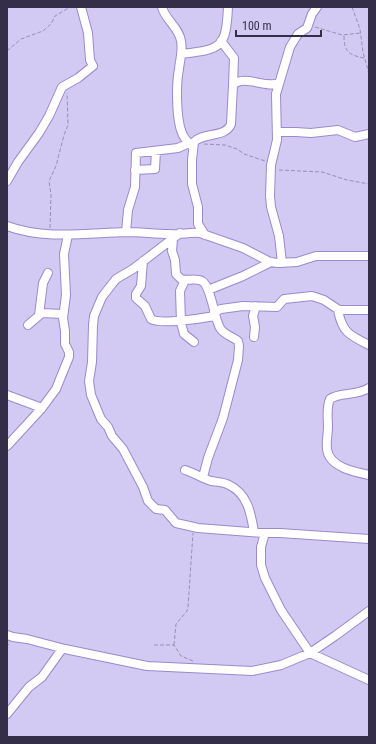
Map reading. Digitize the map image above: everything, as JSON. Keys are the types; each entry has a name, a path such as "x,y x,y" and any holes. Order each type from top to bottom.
{"street":[{"path":"7,181 18,162 39,133 49,116 60,91 66,84 78,78 93,66 90,60 88,33 81,7"},
{"path":"162,7 166,16 175,26 180,36 182,54 177,77 177,102 182,133 192,145"},
{"path":"182,54 212,49 221,41 226,33 228,7"},
{"path":"282,263 279,236 271,207 271,166 278,140 276,105 279,83 290,46 298,34 305,30 308,26 312,14 317,7"},
{"path":"205,235 198,224 198,207 191,178 192,145 196,140 202,137 222,132 229,128 231,124 234,58 221,41"},
{"path":"233,85 237,82 244,81 272,85 279,83"},
{"path":"278,132 311,133 338,130 355,137 369,134"},
{"path":"126,232 128,210 135,187 137,152 156,151 192,145"},
{"path":"136,170 155,169 156,151"},
{"path":"198,219 182,233 133,269 116,279 108,287 98,306 94,316 92,334 92,362 89,381 90,395 101,419 123,449 143,487 148,502 156,509 165,510 176,523 265,533 369,539"},
{"path":"7,226 37,233 68,235 126,232 168,234 193,232 243,248 271,262 282,263 297,262 316,256 369,256"},
{"path":"7,446 42,408 56,389 69,354 65,344 65,331 62,314 66,295 64,254 68,235"},
{"path":"173,239 172,251 175,260 176,274 181,279 202,281 208,290 220,328 224,333 238,341 239,351 223,418 208,458 203,477"},
{"path":"143,261 141,286 136,294 136,300 145,306 150,317 154,321 181,320 215,314 221,309 230,307 277,307 284,299 312,296 324,300 338,310 342,311 369,310"},
{"path":"208,290 243,276 271,262"},
{"path":"39,314 43,283 48,274"},
{"path":"185,280 180,291 181,320 184,334 194,342"},
{"path":"254,337 255,327 253,316 256,306"},
{"path":"338,310 343,329 369,345"},
{"path":"28,325 39,314 62,314"},
{"path":"369,388 362,392 336,396 330,399 327,410 326,448 333,462 369,475"},
{"path":"7,395 42,408"},
{"path":"185,470 210,480 229,484 236,489 242,495 249,507 254,532"},
{"path":"265,533 261,547 261,565 265,578 281,610 310,653 369,680"},
{"path":"7,635 62,649 147,666 252,671 281,665 310,653 369,611"},
{"path":"7,714 29,687 42,677 62,649"}],"path":[{"path":"7,51 21,39 43,31 51,24 55,16 70,7"},
{"path":"352,7 360,33 364,58 369,76"},
{"path":"308,26 344,35 360,33"},
{"path":"344,35 344,43 348,53 364,58"},
{"path":"51,234 51,195 49,181 56,166 68,125 69,113 66,84"},
{"path":"369,96 369,107"},
{"path":"192,145 225,144 271,166 322,172 347,180 369,184"},
{"path":"193,526 188,607 187,611 176,624 174,645 182,656 195,662"},
{"path":"154,645 174,645"}]}
